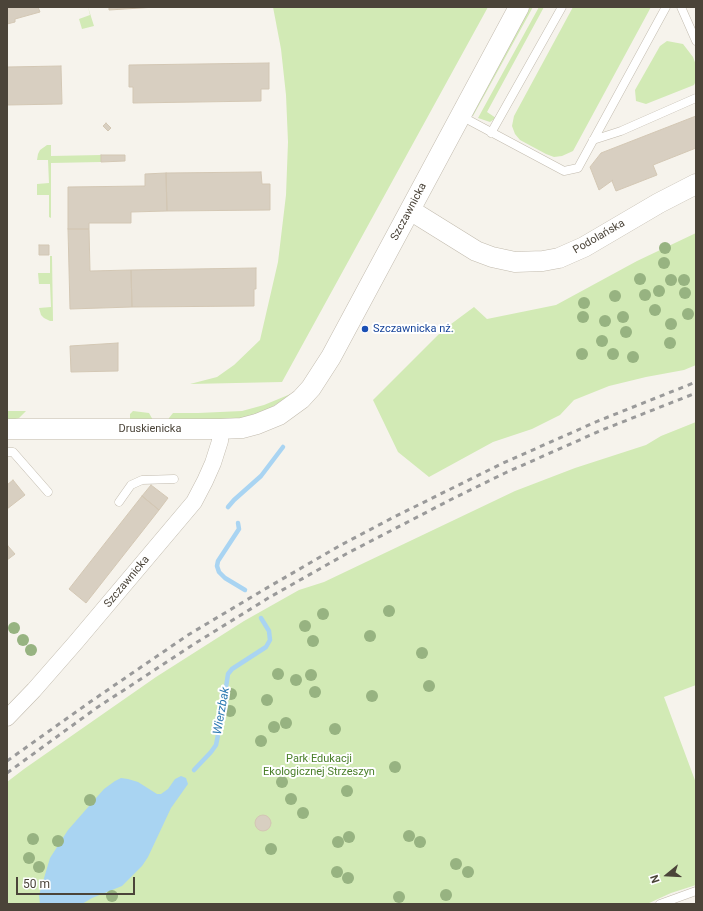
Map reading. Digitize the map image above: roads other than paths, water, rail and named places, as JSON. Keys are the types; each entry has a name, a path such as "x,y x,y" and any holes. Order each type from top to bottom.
{"street":[{"name":"Szczawnicka","path":"288,409 301,399 311,388 325,367 518,7"},
{"name":"Podolańska","path":"410,210 476,251 492,257 515,262 543,261 559,258 584,247 659,203 696,184"},
{"name":"Druskienicka","path":"7,429 242,428 279,415 288,409"},
{"name":"Szczawnicka","path":"7,718 34,690 81,636 194,502 213,463 220,441 220,429"}],"lane":[{"path":"491,133 562,7"},
{"path":"460,116 564,171 578,168 666,7"},
{"path":"681,7 696,41"},
{"path":"593,140 621,131 696,98"},
{"path":"7,452 13,452 48,492"},
{"path":"119,502 131,485 142,480 174,479"},
{"path":"660,904 696,891"}],"water":[{"path":"181,776 186,778 188,784 171,808 148,857 142,866 122,886 92,898 82,904 40,904 39,895 50,858 68,830 104,789 121,778 138,782 157,794 161,794 168,789 175,779"}],"waterway":[{"name":"Wierzbak","path":"228,507 261,476 283,447"},
{"name":"Wierzbak","path":"238,523 239,529 218,561 217,566 219,572 225,578 245,590"},
{"name":"Wierzbak","path":"194,770 216,745 228,674 232,669 266,647 270,640 269,631 261,618"}],"railway":[{"path":"7,761 188,635 341,545 501,464 598,421 696,382"},
{"path":"7,773 95,709 194,644 270,597 346,554 505,473 602,430 696,393"}],"place":[{"name":"Szczawnicka nż.","path":"365,329"}],"park label":[{"name":"Park Edukacji Ekologicznej Strzeszyn","path":"319,765"}]}
